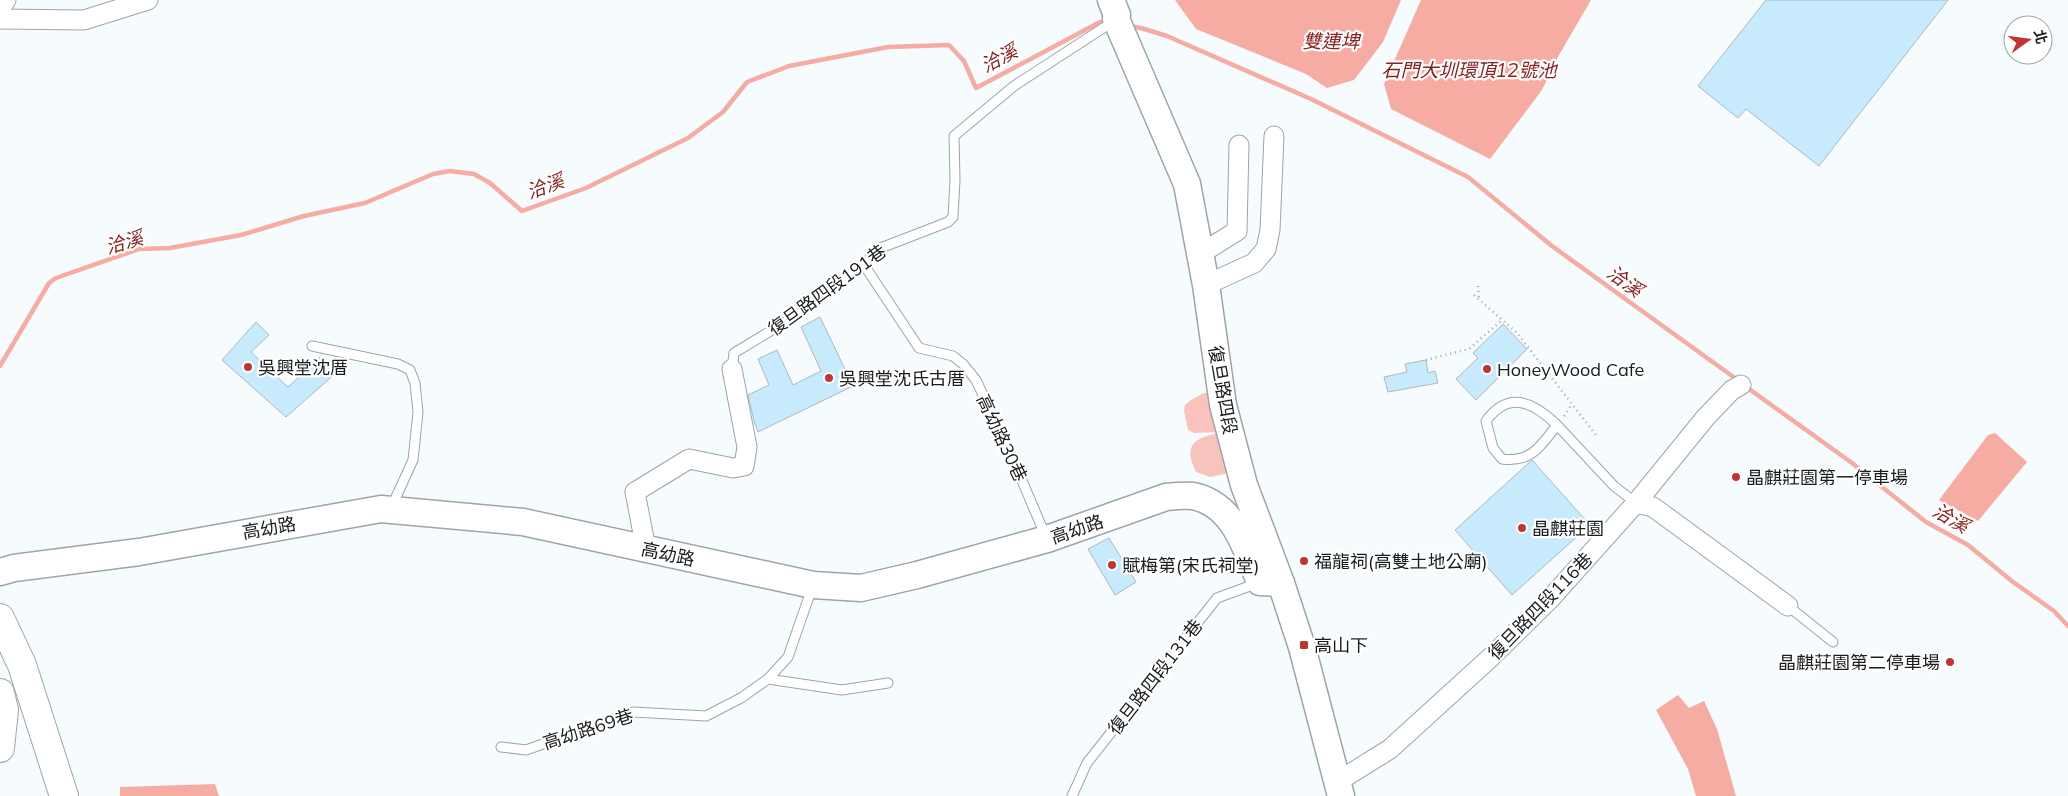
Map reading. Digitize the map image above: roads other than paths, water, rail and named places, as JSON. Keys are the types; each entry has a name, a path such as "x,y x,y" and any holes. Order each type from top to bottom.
{"highway":[{"path":"0,618 22,665 64,796"},
{"path":"0,693 4,710 0,748"}],"street":[{"path":"0,9 6,0"},
{"path":"0,19 84,20 148,0"},
{"name":"復旦路四段","path":"1115,11 1187,184 1206,285 1223,405 1271,582 1313,687 1339,789"},
{"path":"1206,285 1254,264 1266,249 1270,230 1274,136"},
{"path":"1200,254 1237,231 1239,145"},
{"path":"646,549 635,492 689,459 733,468 744,466 746,447 732,369"},
{"name":"復旦路四段116巷","path":"1339,789 1390,749 1490,658 1551,598 1636,503 1706,417 1732,390 1741,385"},
{"name":"高幼路","path":"0,572 14,568 139,552 277,526 390,510 523,522 813,585 861,588 1047,539 1166,497 1194,496 1215,505 1234,525 1271,582"},
{"path":"1636,503 1654,507 1788,606"}],"lane":[{"name":"復旦路四段191巷","path":"732,369 734,353 797,315 864,265 878,248 948,222 953,217 955,189 954,136 1014,86 1115,11"},
{"name":"高幼路30巷","path":"864,265 919,348 953,356 963,364 976,380 1047,539"},
{"path":"312,346 398,364 410,370 415,383 418,412 412,460 390,510"},
{"path":"1557,425 1539,449 1517,461 1502,459 1493,448 1486,421 1494,410 1509,402 1527,403 1548,416 1557,425 1614,486 1636,503"},
{"name":"復旦路四段131巷","path":"1072,796 1087,763 1218,598 1271,582"},
{"name":"高幼路69巷","path":"502,747 526,750 633,712 706,716 741,698 768,679 788,657 813,585"},
{"path":"1788,606 1833,642"},
{"path":"768,679 842,690 888,683"}],"water":[{"name":"雙連埤","path":"1175,0 1401,0 1383,42 1354,80 1327,88 1306,74 1196,29"},
{"name":"石門大圳環頂12號池","path":"1421,0 1591,0 1559,55 1542,90 1490,159 1391,109 1384,84"},
{"path":"1995,433 2027,462 1978,521 1939,500 1988,435"},
{"path":"1678,695 1689,708 1704,701 1717,729 1736,796 1696,796 1688,769 1656,710"},
{"path":"215,784 219,796 120,796 120,787"}],"waterway":[{"name":"洽溪","path":"0,366 49,283 56,278 139,249 170,248 241,235 304,216 365,203 433,174 450,171 474,174 490,183 522,211 586,188 688,138 723,112 747,82 789,66 888,47 949,45 964,61 976,88 1100,22"},
{"name":"洽溪","path":"1128,26 1167,36 1311,99 1468,177 1552,246 1739,381"},
{"name":"洽溪","path":"1745,386 1852,463 1926,522 1968,545 2013,582 2054,611 2068,626"}],"place":[{"name":"吳興堂沈厝","path":"248,367"},
{"name":"HoneyWood Cafe","path":"1487,369"},
{"name":"吳興堂沈氏古厝","path":"829,378"},
{"name":"晶麒莊園第一停車場","path":"1736,477"},
{"name":"晶麒莊園","path":"1522,528"},
{"name":"福龍祠(高雙土地公廟)","path":"1304,561"},
{"name":"賦梅第(宋氏祠堂)","path":"1112,565"},
{"name":"高山下","path":"1304,645"},
{"name":"晶麒莊園第二停車場","path":"1950,662"}]}
